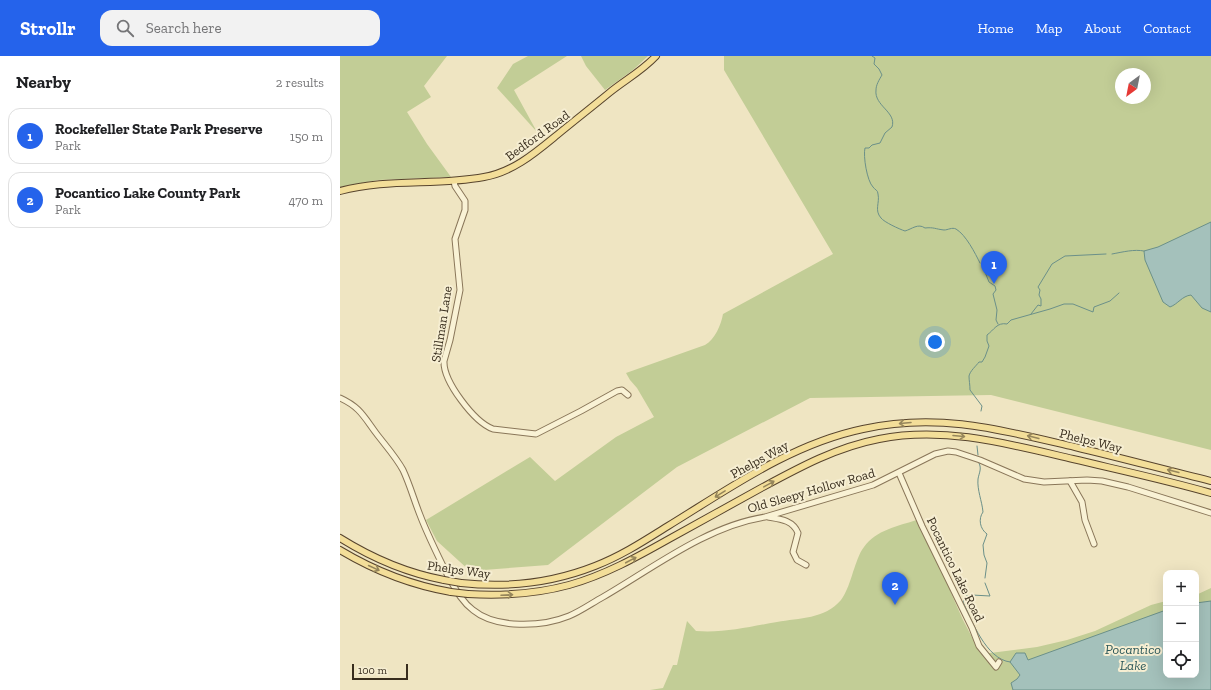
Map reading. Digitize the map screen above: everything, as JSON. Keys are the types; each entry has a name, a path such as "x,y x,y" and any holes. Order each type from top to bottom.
{"main road":[{"name":"Bedford Road","path":"340,191 362,185 454,181 498,174 511,168 543,146 639,72 656,56"},
{"name":"Phelps Way","path":"340,538 393,566 444,580 462,583 498,585 528,583 558,578 596,566 640,543 754,473 783,457 832,437 853,431 908,422 940,422 992,428 1211,481"},
{"name":"Phelps Way","path":"340,550 394,577 451,592 503,595 529,593 560,587 590,578 636,557 814,460 848,447 888,437 929,434 974,437 1153,477 1211,493"},
{"path":"1153,477 1159,475 1195,484 1199,483 1202,478"}],"street":[{"name":"Stillman Lane","path":"454,181 455,186 464,201 465,210 455,239 460,290 450,340 444,361 444,367 446,374 464,404 486,426 493,429 536,434 581,412 617,391 622,390 628,395"},
{"name":"Old Sleepy Hollow Road","path":"340,398 358,408 398,462 408,481 429,537 460,596 467,605 477,613 495,621 516,624 556,620 580,611 671,556 732,525 751,519 765,517 873,485 935,454 948,451 956,452 980,460 1024,479 1044,482 1087,480 1115,484 1211,513"},
{"name":"Pocantico Lake Road","path":"899,473 922,526 972,628 979,646 996,667 999,662"},
{"path":"1070,480 1082,502 1085,520 1094,544"},
{"path":"765,517 787,520 794,526 798,533 793,552 797,560 806,565"}],"green space":[{"path":"340,56 447,56 424,86 431,97 407,112 427,144 451,177 378,180 340,187"},
{"path":"528,56 567,56 514,90 537,132 497,88 513,64"},
{"path":"581,56 648,56 633,70 605,90 586,66"},
{"path":"724,56 1211,56 1211,450 991,395 810,398 677,467 548,565 470,571 437,541 426,520 530,457 555,481 616,437 654,417 637,388 626,373 705,345 712,339 717,331 723,314 833,254 724,70"},
{"path":"917,520 946,576 951,593 963,620 982,654 1037,647 1067,640 1095,631 1151,605 1163,602 1163,678 1199,678 1199,594 1211,588 1211,690 650,690 663,688 673,665 677,665 687,621 696,631 717,631 811,617 827,611 835,606 843,597 862,549 875,536 895,527"}],"water":[{"path":"1211,222 1211,312 1202,308 1191,295 1185,297 1170,307 1163,302 1145,260 1144,251 1158,247"},
{"name":"Pocantico Lake","path":"1211,601 1211,690 1013,690 1011,683 1020,675 1010,662 1016,653 1025,653 1028,660 1163,611 1163,678 1199,678 1199,603"}],"waterway":[{"path":"872,56 875,58 874,64 882,75 877,86 876,96 889,113 893,122 892,127 885,133 880,143 872,145 869,148 865,148 867,174 871,184 878,193 879,215 885,221 905,231 920,226 944,230 954,228 967,240 980,263"},
{"path":"1112,254 1140,250 1144,251"},
{"path":"1031,314 1038,305 1041,306 1041,299 1039,295 1040,290 1038,287 1052,264 1065,256 1106,254"},
{"path":"985,272 989,282 995,286 996,290 993,294 997,310 996,320 998,324"},
{"path":"981,411 982,406 970,390 969,376 973,369 979,362 982,362 985,357 989,346 987,335 996,327 1001,324 1007,324 1011,320 1064,304 1073,304 1093,312 1094,307 1110,301 1119,293"},
{"path":"977,446 978,455"},
{"path":"979,463 980,469 978,487 983,512 981,515 980,524 987,534 983,545 987,563 985,578"},
{"path":"985,583 990,596 966,596 963,602 975,629 987,647 1001,659 1010,662"}],"place":[{"name":"Rockefeller State Park Preserve","path":"994,284"},
{"name":"Pocantico Lake County Park","path":"895,605"}]}
